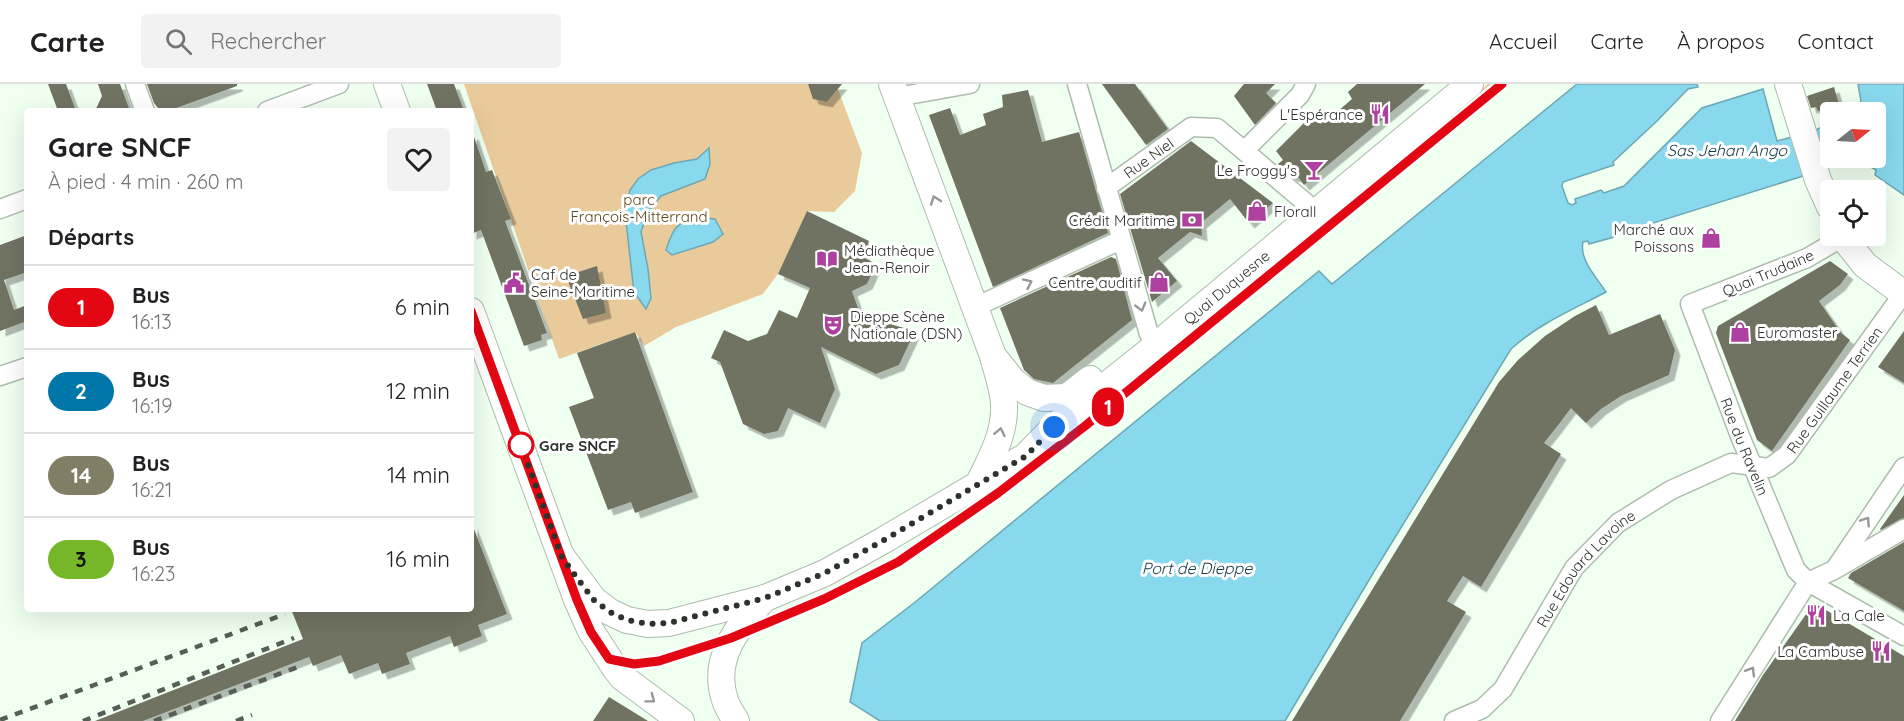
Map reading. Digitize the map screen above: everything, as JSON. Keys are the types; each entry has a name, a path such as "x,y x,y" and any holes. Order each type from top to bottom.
{"main road":[{"path":"387,84 396,108"},
{"name":"Quai Duquesne","path":"993,356 1013,381 1028,392 1044,398 1067,397 1149,334 1306,203 1457,84"},
{"name":"Quai Duquesne","path":"765,598 825,573 1026,456 1054,427 1470,84"},
{"path":"1788,84 1820,184"},
{"path":"895,91 993,356 1004,406 996,448 978,486"},
{"path":"1851,246 1865,265 1903,294"},
{"path":"474,318 577,600 591,632 622,677 681,721"},
{"path":"562,557 594,600 610,612 627,620 648,624 669,623 765,598"},
{"path":"736,721 725,701 723,691 721,678 725,654 731,638 745,618 765,598"}],"street":[{"path":"135,84 144,108"},
{"path":"275,108 339,84"},
{"path":"895,91 970,84"},
{"path":"1077,84 1149,334"},
{"path":"1303,90 1244,151 1306,203"},
{"name":"Rue Niel","path":"1106,188 1191,127 1217,128 1244,151"},
{"path":"0,209 24,200"},
{"path":"975,307 1121,240"},
{"name":"Quai Trudaine","path":"1690,304 1807,258 1827,246"},
{"name":"Rue Guillaume Terrien","path":"1754,466 1769,468 1787,455 1903,294"},
{"name":"Rue du Ravelin","path":"1690,304 1776,527 1796,570 1808,582"},
{"path":"0,376 24,368"},
{"name":"Rue Edouard Lavoine","path":"1454,721 1482,709 1503,689 1574,568 1618,522 1671,490 1731,463 1754,466"},
{"path":"1834,570 1904,467"},
{"path":"1720,721 1808,582 1834,570 1904,529"},
{"path":"1808,582 1904,636"}],"green space":[{"name":"parc François-Mitterrand","path":"464,84 836,84 862,153 855,191 834,212 807,211 778,274 763,294 676,327 644,346 635,332 559,359"},
{"path":"1488,84 1495,84 1340,211 1338,208"}],"water":[{"name":"Port de Dieppe","path":"1577,84 1697,84 1698,87 1688,89 1613,162 1614,165 1563,182 1562,186 1568,203 1572,205 1576,203 1575,199 1601,190 1604,193 1624,186 1702,108 1763,89 1777,141 1820,128 1820,168 1827,168 1614,237 1589,244 1588,241 1583,242 1582,249 1586,262 1606,292 1544,324 1511,349 1285,721 880,721 850,702 862,643 914,603 1319,271 1332,284"},
{"name":"Port de Dieppe","path":"1858,84 1904,84 1904,195 1886,183 1886,180 1875,175 1876,170 1873,168 1886,168 1886,102 1860,102"},
{"path":"709,148 710,164 705,179 661,196 648,212 641,232 651,298 646,309 634,292 625,213 630,190 638,179 651,170 697,159"},
{"path":"700,217 715,219 723,234 713,242 672,255 666,250 671,236 681,223"}],"building":[{"path":"48,84 66,84 75,108 57,108"},
{"path":"98,84 120,84 129,108 96,108 102,96"},
{"path":"147,84 237,84 237,86 176,108 158,108"},
{"path":"427,84 454,84 463,108 436,108"},
{"path":"808,84 842,84 827,102 813,99"},
{"path":"1102,84 1135,84 1168,129 1146,145"},
{"path":"1244,84 1275,84 1266,93 1276,103 1255,125 1234,96"},
{"path":"1357,84 1425,84 1304,185 1298,177 1291,176 1278,164 1283,160 1276,151 1312,115 1320,124 1331,117 1352,99 1348,92"},
{"path":"1834,87 1838,102 1820,102 1820,111 1818,111 1816,107 1811,108 1807,96"},
{"path":"1028,90 1042,142 1079,132 1108,233 993,287 929,115 950,108 960,135 986,125 983,114 1003,107 1002,95"},
{"name":"Caf de Seine-Maritime","path":"474,137 486,172 492,170 511,219 505,221 547,333 541,335 542,340 524,346 481,230 474,233"},
{"path":"1191,141 1273,203 1249,223 1230,199 1201,223 1202,236 1190,232 1158,258 1177,281 1152,302 1120,194"},
{"name":"Dieppe Scène Nationale (DSN)","path":"807,211 869,241 863,257 876,264 867,284 852,291 859,311 879,321 915,331 899,365 876,374 821,347 835,389 820,423 788,408 778,431 764,434 743,424 720,362 711,358 724,330 748,341 767,334 779,310 797,318 810,288 778,274"},
{"path":"24,236 24,273 4,280 14,310 24,306 24,322 0,331 0,245"},
{"path":"1111,257 1116,259 1132,320 1053,383 1034,379 1024,370 1000,308"},
{"path":"1830,261 1848,274 1840,285 1819,301 1841,333 1850,340 1772,451 1757,440 1716,333 1718,326"},
{"path":"597,266 606,313 583,319 566,276"},
{"path":"1596,305 1609,335 1660,314 1675,350 1669,375 1621,396 1601,409 1586,423 1571,408 1544,443 1561,454 1481,587 1463,576 1447,601 1466,612 1400,721 1292,721 1499,382 1518,360 1545,336"},
{"path":"1904,331 1904,383 1878,367"},
{"path":"635,332 693,492 635,513 631,502 608,510 569,407 594,398 577,353"},
{"path":"1904,495 1904,518 1881,530 1880,529"},
{"path":"474,529 507,614 478,625 482,636 454,647 450,636 406,653 410,664 382,674 378,663 349,674 341,655 313,666 309,657 143,721 95,721 303,639 292,612 474,612"},
{"path":"1904,542 1904,611 1848,578 1851,573"},
{"path":"1814,603 1904,656 1904,721 1735,721 1763,675"},
{"path":"609,697 648,721 593,721"}],"railway":[{"path":"0,720 285,614"},
{"path":"83,721 294,638"},
{"path":"154,721 303,665"},
{"path":"236,721 252,715"}],"bus line":[{"name":"1","path":"474,319 577,600 591,632 609,659 634,664 659,661 731,638 824,599 898,562 998,493 1085,426 1502,84"}],"place":[{"name":"L'Espérance","path":"1380,114"},
{"name":"Le Froggy's","path":"1314,170"},
{"name":"Florall","path":"1257,211"},
{"name":"Crédit Maritime","path":"1192,220"},
{"name":"Marché aux Poissons","path":"1711,238"},
{"name":"Médiathèque Jean-Renoir","path":"827,259"},
{"name":"Centre auditif","path":"1159,282"},
{"name":"Caf de Seine-Maritime","path":"514,283"},
{"name":"Dieppe Scène Nationale (DSN)","path":"833,325"},
{"name":"Euromaster","path":"1740,332"},
{"name":"Gare SNCF","path":"521,445"},
{"name":"La Cale","path":"1816,615"},
{"name":"La Cambuse","path":"1881,651"}],"route":[{"path":"521,445 562,557 594,600 610,612 627,620 648,624 669,623 765,598 825,573 1026,456 1054,427"}],"water label":[{"name":"Sas Jehan Ango","path":"1727,150"}]}
